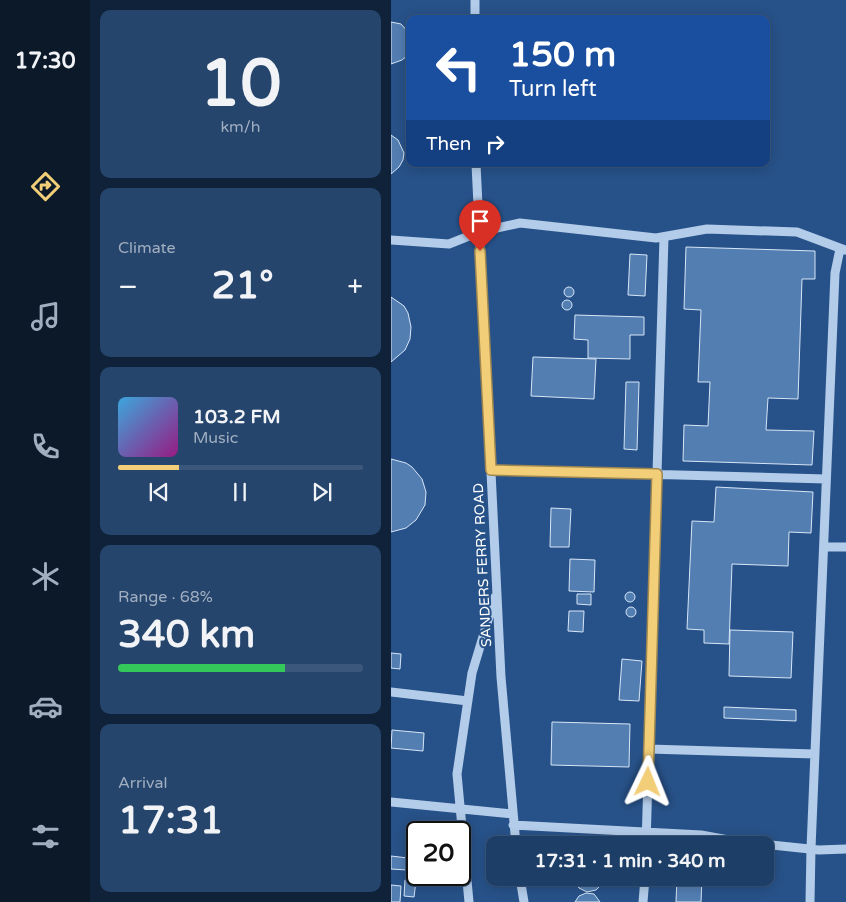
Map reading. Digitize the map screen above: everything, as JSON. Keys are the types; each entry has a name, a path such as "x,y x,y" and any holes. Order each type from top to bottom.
{"street":[{"path":"475,0 475,15"},
{"name":"SANDERS FERRY ROAD","path":"476,167 501,677 515,836"},
{"path":"391,240 449,244 479,232 520,222 656,238 707,229 797,232 843,249 835,273 811,848 811,902"},
{"path":"647,836 664,237"},
{"path":"491,470 827,479"},
{"path":"823,547 846,547"},
{"path":"469,902 457,774 472,673 497,590"},
{"path":"391,692 468,701"},
{"path":"649,749 815,754"},
{"path":"391,802 512,814"},
{"path":"513,826 701,835 735,841 837,850 846,849"},
{"path":"521,886 524,902"},
{"path":"643,902 644,886"}],"building":[{"path":"391,22 401,24 406,30 406,57 391,64"},
{"path":"391,135 398,140 404,153 399,167 391,174"},
{"path":"686,247 815,251 815,279 802,279 798,399 768,398 766,430 814,431 812,465 683,461 684,425 708,426 710,382 698,382 701,310 684,309"},
{"path":"630,254 647,255 645,296 628,295"},
{"path":"567,287 571,287 574,292 571,297 567,297 564,294 564,290"},
{"path":"391,297 404,306 408,313 411,327 410,339 405,350 391,362"},
{"path":"567,300 572,305 567,310 562,305"},
{"path":"575,315 644,317 644,335 630,335 630,359 588,358 588,340 574,339"},
{"path":"533,357 596,359 594,399 531,396"},
{"path":"626,382 639,382 637,450 624,449"},
{"path":"391,459 406,463 412,467 422,479 426,492 425,505 416,520 406,528 391,532"},
{"path":"716,487 813,492 811,533 789,532 788,566 732,564 729,644 704,643 704,630 687,629 692,521 714,522"},
{"path":"551,508 571,509 569,547 550,547"},
{"path":"570,559 595,560 594,592 569,591"},
{"path":"630,592 635,597 630,602 625,597"},
{"path":"577,594 591,594 591,605 577,604"},
{"path":"631,607 636,612 631,617 626,612"},
{"path":"569,611 584,611 583,632 568,631"},
{"path":"730,630 793,632 791,678 729,676"},
{"path":"391,653 401,654 400,669 391,668"},
{"path":"622,659 642,661 639,701 619,700"},
{"path":"724,707 796,710 796,721 724,718"},
{"path":"552,722 630,724 629,767 551,765"},
{"path":"392,730 424,733 423,751 391,748"},
{"path":"391,856 406,858 406,870 391,869"},
{"path":"406,880 406,886 415,886 414,897 404,896"},
{"path":"391,885 401,886 400,902 391,902"},
{"path":"578,886 599,886 596,890 587,892"},
{"path":"677,886 702,886 701,902 676,902"},
{"path":"586,893 594,894 600,902 575,902 579,896"}],"route":[{"path":"480,251 491,470 657,474 648,782"}]}
